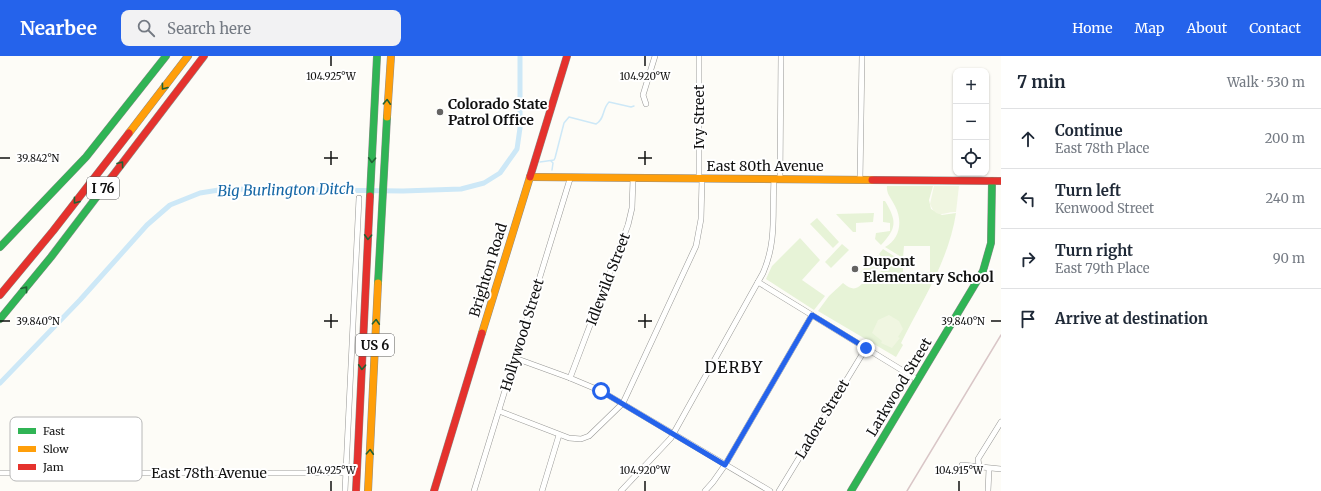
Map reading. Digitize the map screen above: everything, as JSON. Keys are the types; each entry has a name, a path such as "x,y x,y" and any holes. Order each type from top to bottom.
{"main road":[{"path":"0,247 86,157 166,56"},
{"name":"I 76","path":"0,295 53,232 188,56"},
{"name":"I 76","path":"0,319 51,257 204,56"},
{"name":"US 6","path":"356,491 377,56"},
{"name":"US 6","path":"368,491 385,141 391,56"},
{"name":"Brighton Road","path":"434,491 567,56"},
{"path":"373,140 385,141"},
{"name":"East 80th Avenue","path":"530,177 633,179 1001,180"},
{"name":"Larkwood Street","path":"851,491 979,280 987,261 991,234 992,180"}],"street":[{"path":"646,104 643,96 655,56"},
{"name":"Ivy Street","path":"559,435 573,439 586,438 593,433 622,403 696,246 701,219 699,56"},
{"path":"620,491 664,447 673,434 758,282 772,250 777,179 781,56"},
{"path":"860,180 862,56"},
{"name":"Hollywood Street","path":"474,491 570,178"},
{"name":"Idlewild Street","path":"570,378 630,219 633,179"},
{"path":"345,491 359,198"},
{"path":"758,282 918,380"},
{"path":"705,491 725,465 812,315"},
{"name":"Ladore Street","path":"779,491 866,348"},
{"path":"515,358 601,391 770,491"},
{"path":"499,411 559,435 542,491"},
{"path":"979,466 978,459 1001,422"},
{"path":"962,465 979,466 988,469 1001,469"},
{"path":"988,469 988,491"},
{"name":"East 78th Avenue","path":"142,473 346,473"}],"green space":[{"path":"887,186 933,186 929,200 931,209 942,215 956,213 941,264 901,343 903,345 896,357 818,311 829,296 843,283 850,288 855,288 860,286 866,280 869,283 888,264 879,254 883,249 903,262 903,272 930,272 930,246 904,246 903,258 885,247 894,239 899,229 899,218 894,203 888,194"},
{"path":"934,186 959,186 956,212 938,214 935,212 930,204"},
{"path":"883,201 885,201 892,214 894,224 890,234 881,245 875,239 876,233 890,231 890,223 883,222"},
{"path":"874,213 873,222 856,223 856,232 853,232 836,214"},
{"path":"817,218 839,242 833,248 810,224"},
{"path":"800,238 820,260 802,280 825,296 814,310 766,279 772,266"},
{"path":"842,244 849,250 831,268 825,262"},
{"path":"878,255 885,262 867,279 860,272"},
{"path":"889,315 899,321 903,329 898,337 900,338 892,348 881,343 882,341 872,333 878,320"}],"waterway":[{"name":"Big Burlington Ditch","path":"0,383 80,300 147,225 170,205 200,193 225,189 403,191 461,189 484,183 500,173 517,149 520,128 520,56"},
{"path":"540,162 554,160 564,123 569,117 596,124 601,119 609,102 631,107 634,106"},
{"path":"551,161 553,163 552,170"}],"railway":[{"path":"907,491 1001,335"}],"traffic: fast":[{"path":"0,247 86,157 166,56"},
{"path":"370,196 377,56"},
{"path":"378,283 387,117"},
{"path":"0,319 51,257 111,178"},
{"path":"851,491 983,271 991,243 992,181"}],"traffic: slow":[{"path":"129,133 188,56"},
{"path":"387,117 391,56"},
{"path":"530,177 872,180"},
{"path":"482,333 530,177"},
{"path":"368,491 378,283"}],"traffic: jam":[{"path":"111,178 204,56"},
{"path":"530,177 567,56"},
{"path":"0,295 53,231 129,133"},
{"path":"872,180 1001,181"},
{"path":"356,491 370,196"},
{"path":"434,491 482,333"}],"place":[{"name":"Colorado State Patrol Office","path":"440,112"},
{"name":"Dupont Elementary School","path":"855,269"}],"district":[{"name":"DERBY","path":"734,367"}],"route":[{"path":"601,391 725,465 812,315 866,348"}]}
